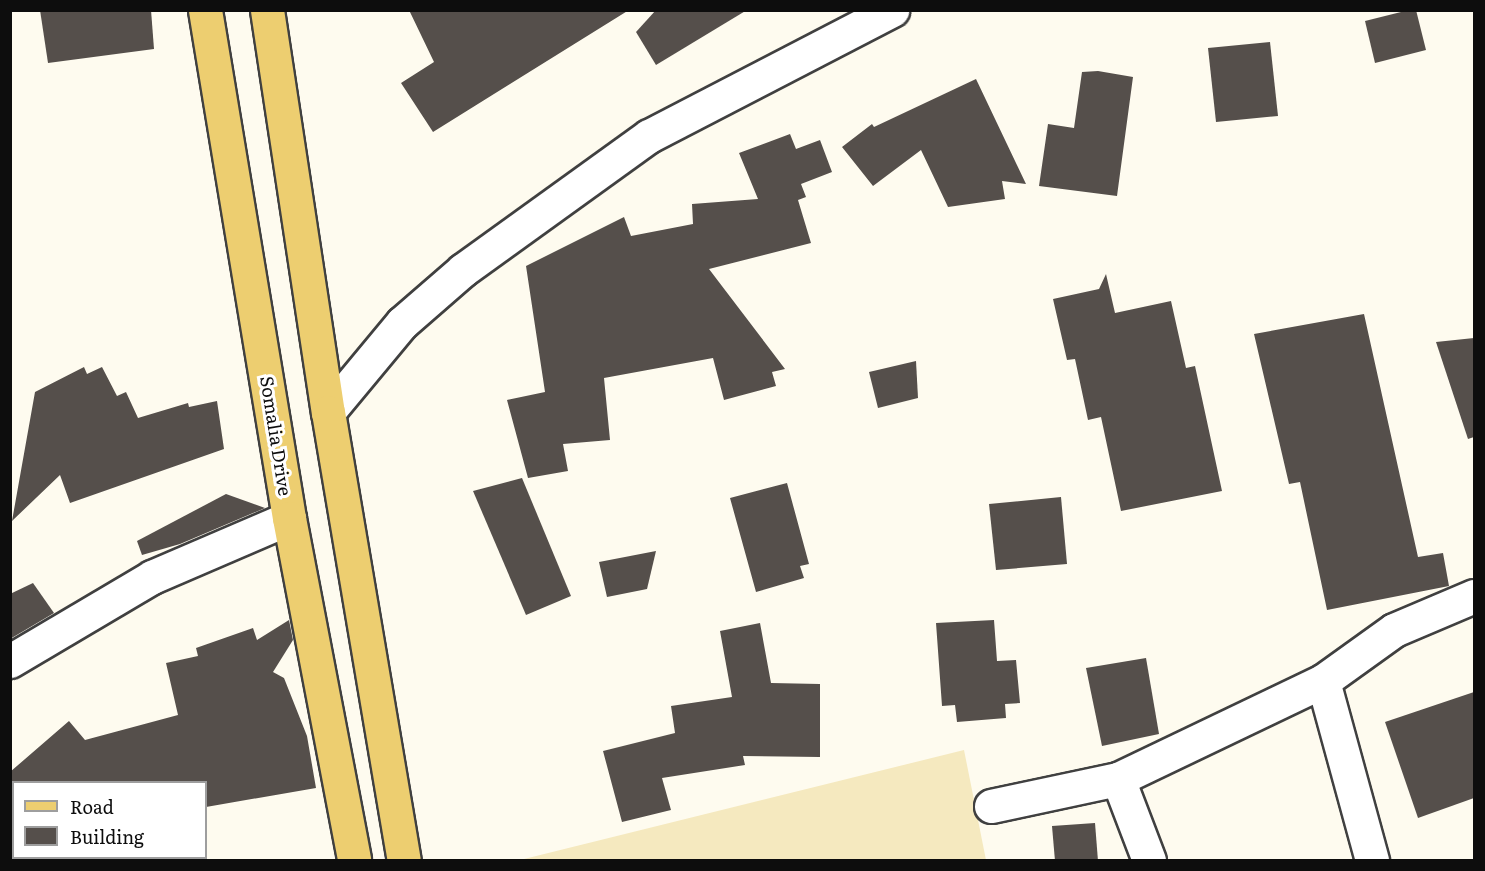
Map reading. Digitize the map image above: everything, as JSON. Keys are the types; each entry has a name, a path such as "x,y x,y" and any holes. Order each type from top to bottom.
{"main road":[{"name":"Somalia Drive","path":"205,10 289,518 354,861"},
{"path":"267,10 328,412 404,861"}],"street":[{"path":"328,412 402,323 463,270 631,150 892,10"},
{"path":"10,661 152,577 289,518"},
{"path":"991,806 1118,778 1323,681 1394,630 1474,596"},
{"path":"1323,681 1372,861"},
{"path":"1118,778 1149,861"}],"sand":[{"path":"964,750 986,860 520,860"}],"building":[{"path":"40,10 151,10 154,49 48,63"},
{"path":"409,10 629,10 433,132 401,83 434,62"},
{"path":"656,10 747,10 656,65 636,32"},
{"path":"1416,10 1426,50 1375,63 1365,21"},
{"path":"1270,42 1278,116 1216,122 1208,48"},
{"path":"1098,71 1133,77 1117,196 1039,186 1048,124 1074,128 1082,72"},
{"path":"976,79 1026,184 1002,181 1005,199 948,207 921,150 873,186 842,147 872,124 874,127"},
{"path":"790,134 796,149 820,140 832,172 801,184 806,197 798,200 811,243 709,269 785,369 772,372 776,386 724,400 713,358 604,378 610,440 563,444 568,471 528,478 507,400 545,392 526,266 624,217 631,236 693,224 692,204 758,199 739,153"},
{"path":"1106,274 1115,313 1171,301 1186,368 1195,366 1222,491 1121,511 1101,417 1088,420 1075,359 1067,360 1053,299 1099,289"},
{"path":"1364,314 1418,557 1443,553 1449,586 1327,610 1300,482 1289,484 1254,334"},
{"path":"1474,338 1474,437 1468,439 1436,342"},
{"path":"916,361 918,398 878,408 869,372"},
{"path":"84,367 87,374 102,367 117,396 126,392 138,418 188,403 189,407 217,401 224,449 70,503 60,475 12,521 35,392"},
{"path":"522,478 571,596 526,615 473,491"},
{"path":"787,483 809,564 800,566 804,578 756,592 730,498"},
{"path":"226,494 265,508 180,544 142,555 137,541"},
{"path":"1061,497 1067,564 996,570 989,504"},
{"path":"656,551 647,589 607,597 599,562"},
{"path":"33,583 54,613 10,639 10,594"},
{"path":"289,620 293,640 273,672 284,678 307,736 316,788 207,807 207,781 12,781 10,783 10,772 69,721 85,740 178,715 166,663 198,656 196,648 253,628 257,640"},
{"path":"994,620 997,661 1016,660 1020,703 1005,704 1006,718 957,722 955,705 942,706 936,623"},
{"path":"760,623 771,683 820,684 820,757 743,756 745,765 662,778 671,810 622,822 603,751 675,733 671,706 732,697 720,631"},
{"path":"1146,658 1159,734 1102,746 1086,668"},
{"path":"1474,692 1474,798 1418,818 1385,722"},
{"path":"1095,823 1098,861 1055,861 1052,826"}]}
